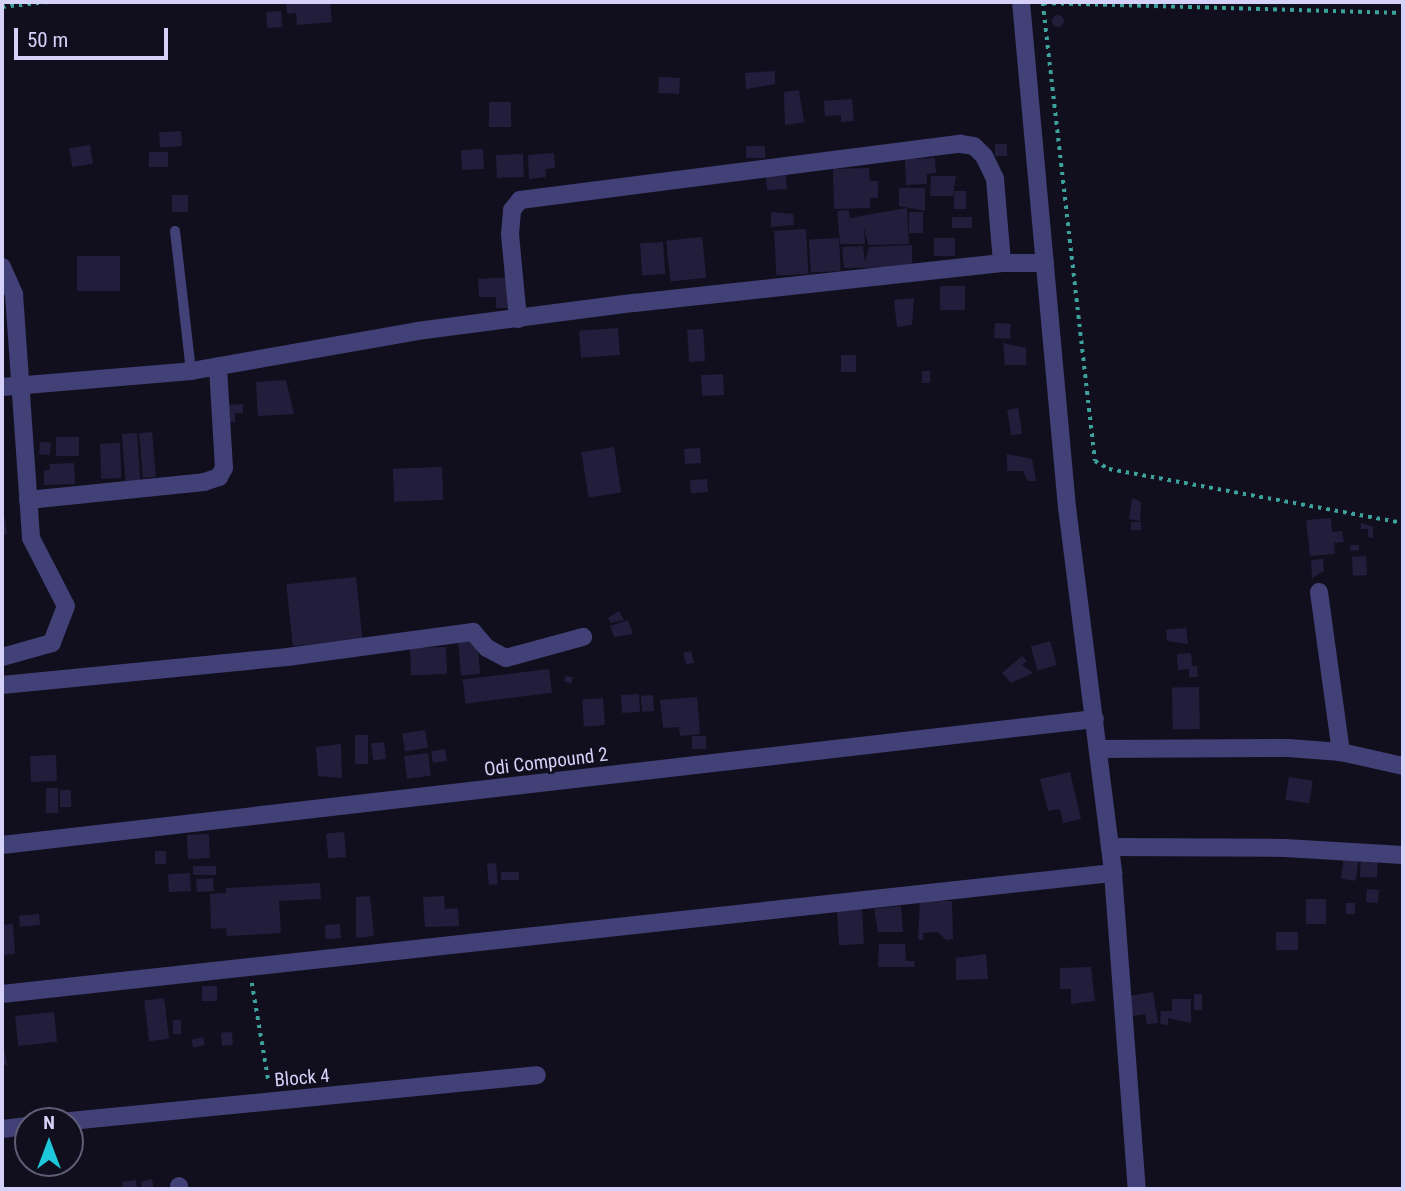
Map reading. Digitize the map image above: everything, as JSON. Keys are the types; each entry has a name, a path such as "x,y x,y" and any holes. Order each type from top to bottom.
{"street":[{"path":"1021,2 1067,508 1113,873 1137,1189"},
{"path":"518,319 510,234 512,210 520,200 960,144 974,146 984,156 995,179 1002,263"},
{"path":"2,387 191,371 416,331 1002,263 1045,263"},
{"path":"2,267 14,294 34,551 63,594 64,617 52,643 41,650 2,657"},
{"path":"28,500 204,482 219,477 224,468 218,366"},
{"path":"1320,592 1341,751"},
{"path":"2,685 287,657 473,632 487,648 506,658 583,637"},
{"name":"Odi Compound 2","path":"2,845 1095,719"},
{"path":"1098,749 1199,745 1341,751 1403,766"},
{"path":"1110,847 1285,848 1403,855"},
{"path":"2,994 1113,873"},
{"name":"Block 4","path":"84,1120 537,1075"}],"lane":[{"path":"175,232 191,371"}],"path":[{"path":"2,7 48,2"},
{"path":"1031,2 1403,13"},
{"path":"1043,3 1095,461 1108,469 1403,523"},
{"path":"249,967 272,1102"}],"building":[{"path":"286,2 330,2 332,22 297,25 296,13 287,14"},
{"path":"281,11 282,27 267,28 266,12"},
{"path":"1058,15 1064,21 1058,27 1052,21"},
{"path":"775,71 775,84 746,89 745,73"},
{"path":"659,77 680,78 679,94 658,93"},
{"path":"799,90 804,122 785,125 784,92"},
{"path":"852,99 854,121 841,122 841,115 825,116 824,101"},
{"path":"489,102 511,102 511,127 489,127"},
{"path":"181,131 182,146 160,147 159,133"},
{"path":"995,144 1007,144 1007,156 995,156"},
{"path":"90,145 93,164 72,167 69,148"},
{"path":"746,146 765,146 765,158 746,158"},
{"path":"483,149 484,169 462,170 461,150"},
{"path":"149,152 168,152 168,167 149,167"},
{"path":"554,153 555,168 545,169 546,177 529,179 528,155"},
{"path":"523,154 524,177 497,178 496,155"},
{"path":"935,158 936,173 927,174 927,184 906,185 905,159"},
{"path":"869,168 870,181 878,181 878,198 870,198 870,208 834,209 833,169"},
{"path":"786,175 787,189 767,190 766,176"},
{"path":"931,176 956,176 953,196 930,196"},
{"path":"899,188 925,188 925,211 899,206"},
{"path":"954,191 966,191 966,209 954,209"},
{"path":"172,195 188,195 188,212 172,212"},
{"path":"907,208 909,244 868,245 864,227 865,244 840,244 837,211 849,210 850,226 850,218"},
{"path":"771,212 793,214 794,225 771,227"},
{"path":"909,212 923,212 923,233 909,233"},
{"path":"952,217 972,217 972,228 952,228"},
{"path":"806,229 808,274 776,276 774,231"},
{"path":"702,237 706,278 670,282 666,241"},
{"path":"839,238 841,271 811,273 809,240"},
{"path":"934,238 955,238 955,256 934,256"},
{"path":"663,242 665,274 642,276 640,244"},
{"path":"912,245 912,267 844,268 842,247 863,246 865,262 869,247"},
{"path":"77,256 120,256 120,291 77,291"},
{"path":"509,277 510,308 496,308 496,297 479,297 478,279"},
{"path":"940,286 965,286 965,310 940,310"},
{"path":"914,298 912,325 897,327 894,300"},
{"path":"995,323 1011,324 1010,339 994,338"},
{"path":"618,328 620,355 581,358 579,331"},
{"path":"703,329 705,361 689,362 687,330"},
{"path":"1003,343 1026,348 1026,365 1005,365"},
{"path":"841,355 856,355 856,372 841,372"},
{"path":"922,371 930,371 930,383 922,383"},
{"path":"723,374 724,395 702,396 701,375"},
{"path":"286,380 294,414 258,416 256,382"},
{"path":"243,404 243,413 235,413 235,422 225,422 224,405"},
{"path":"1018,408 1022,434 1011,435 1007,410"},
{"path":"152,432 156,477 143,478 139,433"},
{"path":"137,433 140,480 125,481 122,434"},
{"path":"56,437 79,437 79,456 56,456"},
{"path":"40,442 51,443 50,455 39,454"},
{"path":"120,443 121,478 101,479 100,444"},
{"path":"614,447 621,492 589,498 581,452"},
{"path":"700,448 701,463 685,464 684,449"},
{"path":"1007,454 1032,459 1036,481 1028,481 1023,471 1007,471"},
{"path":"74,463 75,484 44,485 44,470 50,470 49,464"},
{"path":"442,467 443,500 394,502 393,469"},
{"path":"707,479 708,492 691,493 690,480"},
{"path":"1132,498 1141,502 1140,521 1129,519"},
{"path":"2,518 5,518 7,534 2,535"},
{"path":"1331,518 1332,532 1342,531 1344,542 1334,543 1335,554 1310,556 1306,520"},
{"path":"1131,522 1141,522 1141,530 1131,530"},
{"path":"1361,523 1373,527 1373,538 1368,537 1368,529 1361,529"},
{"path":"1351,545 1359,545 1359,550 1350,551"},
{"path":"1366,556 1367,575 1353,576 1352,557"},
{"path":"1323,559 1324,571 1312,578 1311,560"},
{"path":"356,577 362,639 293,646 286,584"},
{"path":"619,611 624,620 611,623 608,618"},
{"path":"628,620 633,634 614,637 610,626"},
{"path":"1186,628 1188,644 1167,641 1166,630"},
{"path":"477,639 480,674 461,676 458,641"},
{"path":"1050,641 1057,665 1038,671 1031,647"},
{"path":"446,647 447,674 411,675 410,648"},
{"path":"691,651 694,663 686,665 683,653"},
{"path":"1191,653 1192,666 1197,666 1198,677 1189,677 1189,669 1178,670 1177,654"},
{"path":"1022,656 1027,661 1022,665 1033,673 1011,683 1002,673"},
{"path":"549,669 552,693 466,703 463,680"},
{"path":"566,676 573,677 571,684 564,681"},
{"path":"1172,687 1199,687 1200,729 1173,729"},
{"path":"639,694 640,712 622,713 621,695"},
{"path":"653,695 654,711 642,712 641,696"},
{"path":"697,697 700,734 680,736 679,727 663,728 660,700"},
{"path":"603,698 605,725 584,726 582,699"},
{"path":"425,730 428,748 405,751 402,734"},
{"path":"355,735 368,735 368,764 355,764"},
{"path":"692,736 706,736 706,749 692,749"},
{"path":"384,742 386,759 373,760 371,744"},
{"path":"341,744 342,778 318,776 316,747"},
{"path":"445,749 447,761 433,763 431,751"},
{"path":"428,753 431,776 407,779 404,756"},
{"path":"56,755 57,781 31,782 30,756"},
{"path":"1070,772 1081,819 1063,823 1060,809 1048,811 1040,779"},
{"path":"1289,777 1313,781 1309,803 1285,800"},
{"path":"46,788 58,788 58,813 46,813"},
{"path":"60,790 71,790 71,807 60,807"},
{"path":"344,832 346,857 328,858 326,834"},
{"path":"209,834 210,858 188,859 187,835"},
{"path":"155,851 166,851 166,864 155,864"},
{"path":"1344,856 1359,858 1356,881 1341,879"},
{"path":"1361,857 1378,858 1377,878 1360,877"},
{"path":"496,863 498,884 489,885 487,864"},
{"path":"193,866 216,866 216,875 193,875"},
{"path":"501,872 519,872 519,880 501,880"},
{"path":"190,873 191,891 169,892 168,874"},
{"path":"213,878 214,891 197,892 196,879"},
{"path":"320,883 321,899 279,901 281,933 227,936 226,928 211,929 210,894 226,893 226,888"},
{"path":"1367,889 1379,890 1378,903 1366,902"},
{"path":"370,896 374,936 356,938 356,897"},
{"path":"444,896 445,909 458,908 459,926 425,927 423,897"},
{"path":"1306,899 1326,899 1326,924 1306,924"},
{"path":"920,901 952,901 953,939 946,940 938,932 923,933 923,940 918,939"},
{"path":"1346,903 1355,903 1355,914 1346,914"},
{"path":"901,906 903,932 878,932 874,909"},
{"path":"862,908 864,944 839,945 837,909"},
{"path":"39,914 40,925 20,927 19,916"},
{"path":"13,924 15,954 2,955 2,925"},
{"path":"340,924 341,938 326,939 325,925"},
{"path":"1276,932 1298,932 1298,950 1276,950"},
{"path":"879,944 905,944 906,961 914,961 915,967 878,967"},
{"path":"986,954 988,979 956,980 956,958"},
{"path":"1091,967 1095,1001 1071,1004 1071,989 1060,989 1060,968"},
{"path":"202,986 217,986 217,1001 202,1001"},
{"path":"1153,992 1158,1023 1147,1024 1145,1014 1132,1016 1129,996"},
{"path":"1194,994 1202,994 1202,1010 1194,1010"},
{"path":"164,998 169,1039 149,1041 144,1000"},
{"path":"1172,999 1191,999 1191,1023 1168,1018 1168,1025 1160,1024 1161,1011 1172,1011"},
{"path":"54,1012 57,1042 18,1046 15,1016"},
{"path":"173,1020 181,1020 181,1034 173,1034"},
{"path":"232,1032 233,1045 222,1046 221,1033"},
{"path":"2,1035 7,1065 2,1065"},
{"path":"203,1037 205,1045 193,1048 191,1040"},
{"path":"152,1179 154,1189 142,1189 141,1182"},
{"path":"136,1180 137,1189 123,1189 122,1182"}]}
